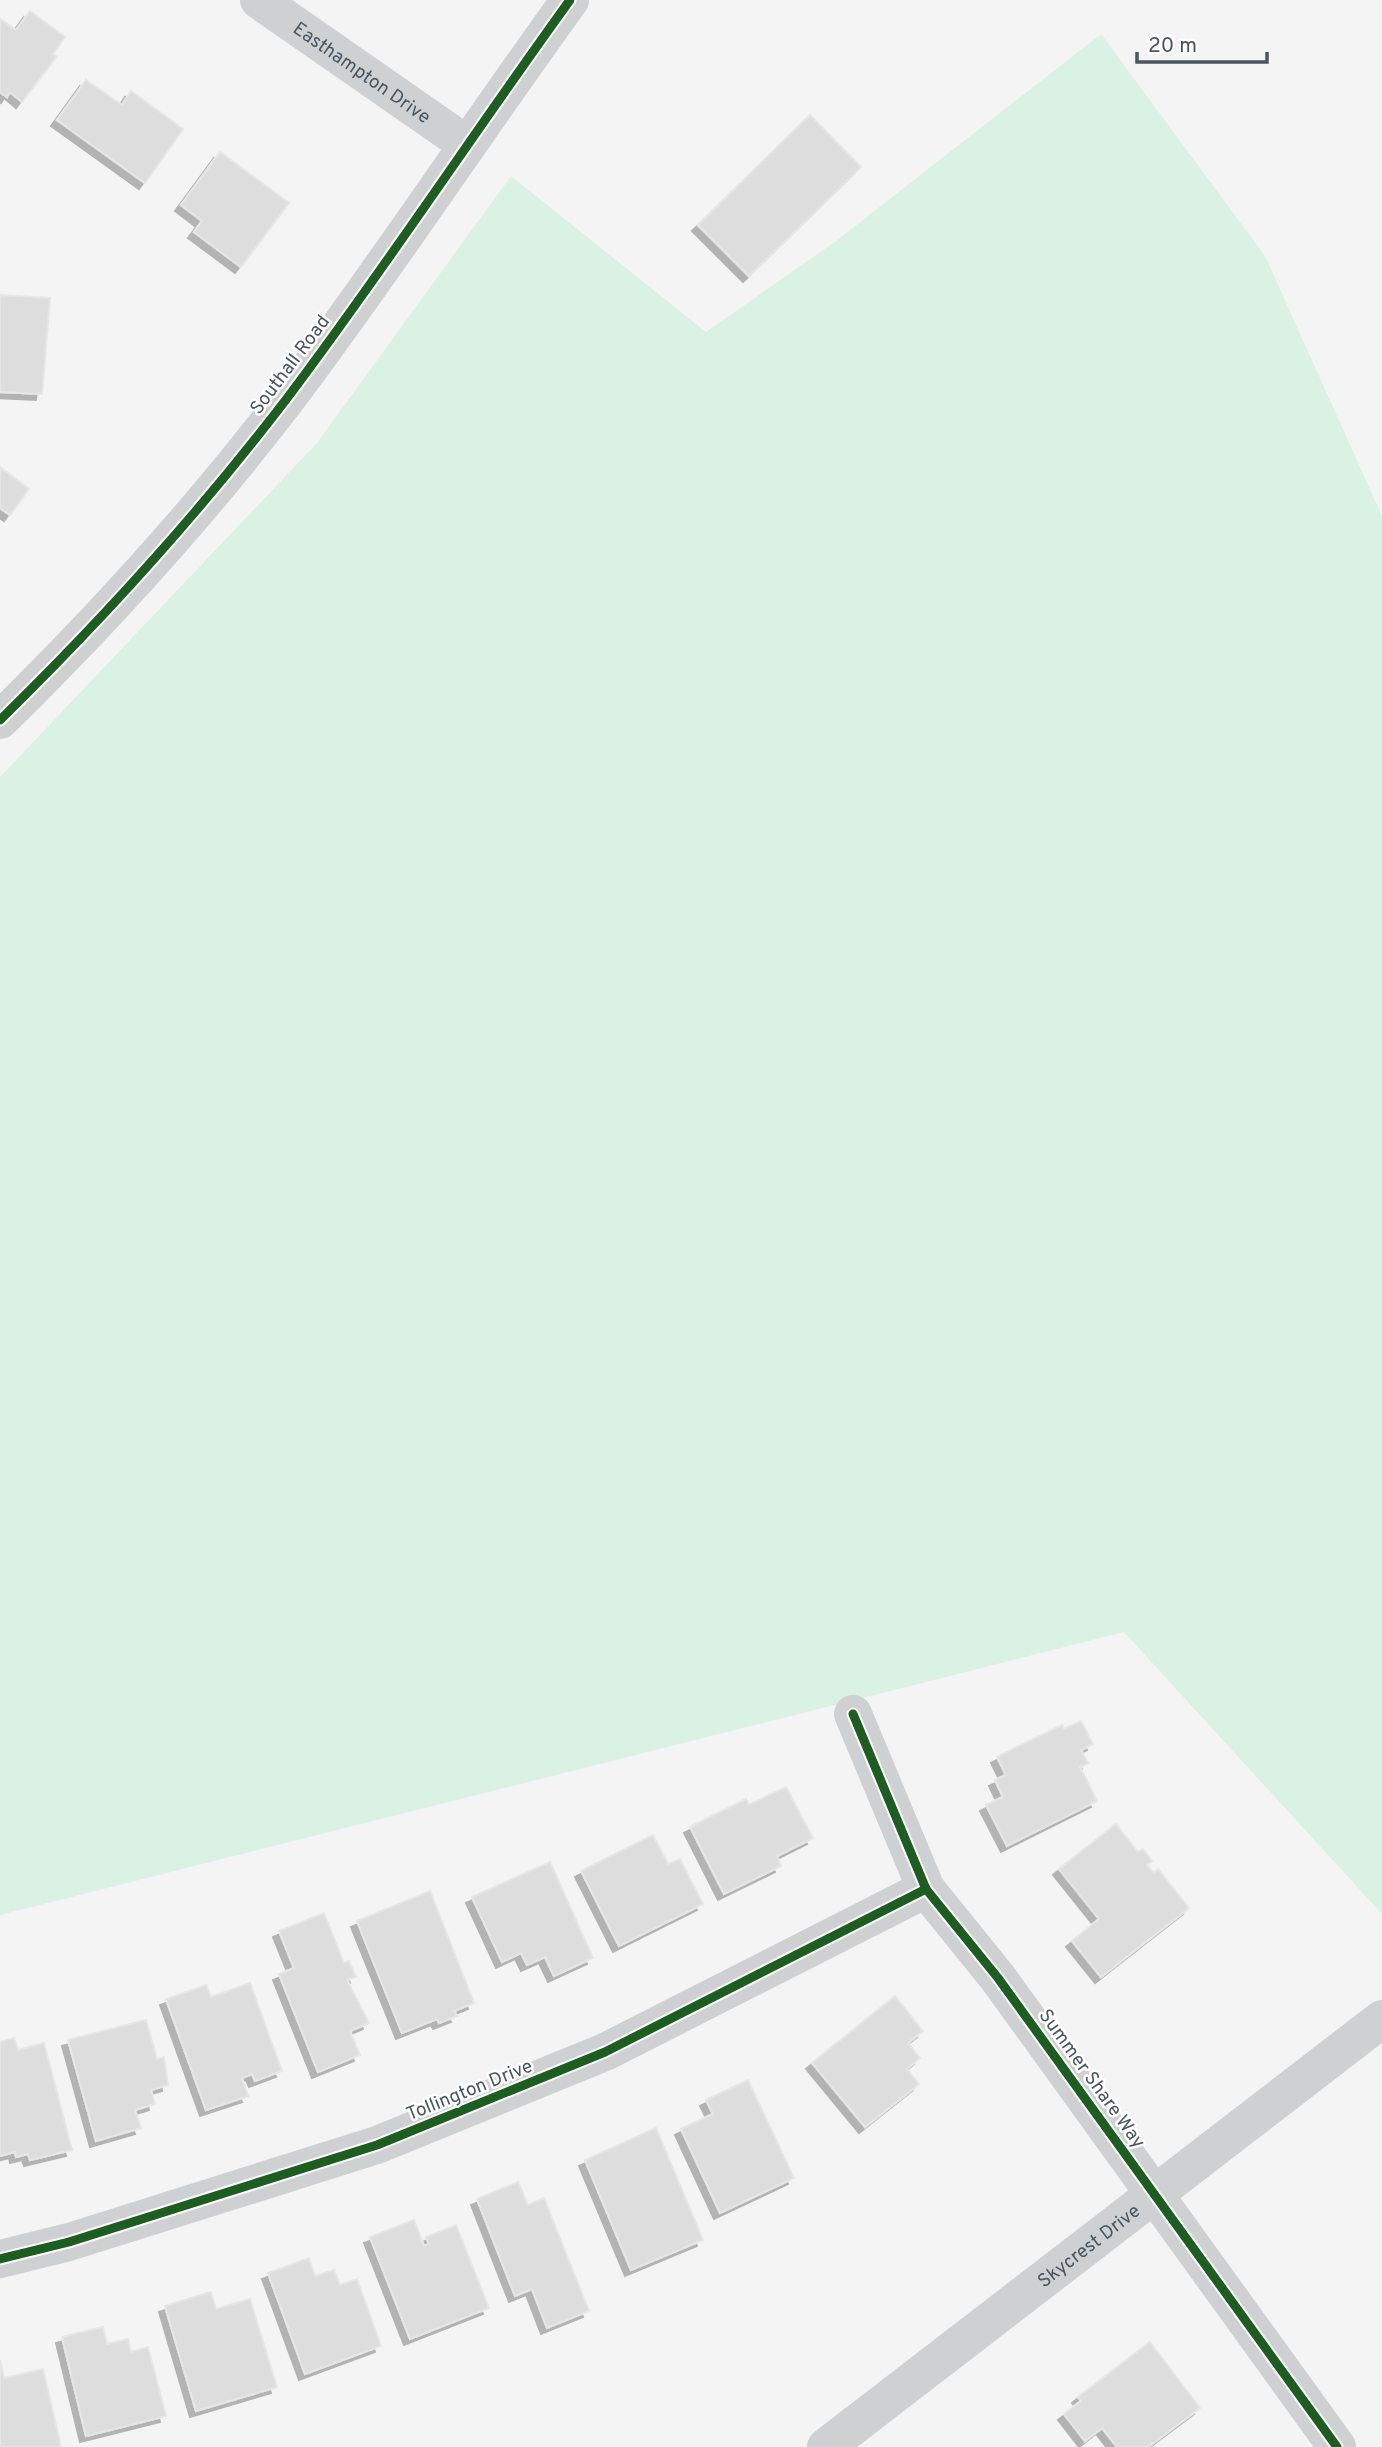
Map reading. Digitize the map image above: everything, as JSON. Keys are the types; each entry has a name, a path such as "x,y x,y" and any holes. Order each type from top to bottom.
{"street":[{"name":"Easthampton Drive","path":"259,0 466,144"},
{"name":"Southall Road","path":"0,720 154,560 287,398 409,231 466,144 570,0"},
{"name":"Summer Share Way","path":"853,1714 926,1889 998,1978 1156,2193 1337,2447"},
{"name":"Tollington Drive","path":"0,2259 69,2242 377,2145 605,2052 926,1889"},
{"name":"Skycrest Drive","path":"826,2447 1382,2019"}],"green space":[{"path":"1101,34 1265,256 1382,516 1382,1914 1124,1632 0,1915 0,777 317,443 511,176 706,332 836,241"}],"building":[{"path":"30,11 65,37 53,54 57,56 22,102 10,92 7,97 0,92 0,19 16,30"},
{"path":"86,80 122,105 131,91 183,129 145,183 57,120"},
{"path":"810,115 861,167 749,276 698,225"},
{"path":"220,152 289,203 241,267 194,232 202,221 181,205"},
{"path":"0,295 50,298 42,394 0,392"},
{"path":"0,467 29,489 10,515 0,508"},
{"path":"1081,1721 1093,1744 1081,1750 1088,1763 1080,1767 1097,1801 1007,1846 986,1805 1003,1797 995,1780 1006,1775 997,1757 1062,1725 1064,1729"},
{"path":"786,1787 813,1838 777,1856 781,1866 724,1894 690,1827 746,1799 749,1805"},
{"path":"1116,1824 1138,1852 1143,1849 1152,1861 1147,1865 1154,1873 1158,1869 1189,1908 1101,1977 1072,1941 1099,1919 1059,1869"},
{"path":"653,1835 668,1864 680,1859 703,1904 619,1946 581,1871"},
{"path":"550,1862 593,1958 554,1976 545,1957 527,1965 521,1953 502,1962 472,1897"},
{"path":"430,1891 474,2003 454,2011 457,2016 439,2023 437,2019 402,2033 357,1921"},
{"path":"324,1913 344,1963 349,1961 356,1977 347,1980 369,2023 350,2031 360,2055 318,2072 279,1974 294,1968 279,1931"},
{"path":"250,1983 282,2071 255,2081 252,2074 242,2078 248,2096 206,2110 166,1999 206,1985 211,1997"},
{"path":"895,1996 923,2031 908,2043 920,2058 907,2069 919,2084 865,2127 812,2063"},
{"path":"146,2020 157,2059 164,2057 168,2085 151,2090 155,2104 135,2110 141,2128 96,2141 68,2040"},
{"path":"14,2038 18,2050 44,2043 72,2150 30,2160 28,2154 16,2157 15,2152 0,2156 0,2042"},
{"path":"748,2080 794,2178 720,2213 681,2129 713,2114 706,2100"},
{"path":"656,2128 703,2240 631,2270 585,2160"},
{"path":"518,2182 528,2205 544,2198 589,2311 547,2328 532,2289 515,2296 477,2199"},
{"path":"414,2220 424,2246 429,2244 426,2237 456,2225 489,2308 410,2339 370,2237"},
{"path":"309,2258 315,2276 334,2270 340,2285 357,2279 381,2346 305,2374 268,2273"},
{"path":"211,2292 216,2309 250,2299 277,2387 196,2411 165,2306"},
{"path":"103,2327 107,2344 128,2339 131,2352 148,2347 166,2416 86,2436 62,2337"},
{"path":"1150,2342 1200,2408 1148,2447 1117,2447 1102,2428 1085,2441 1064,2414 1081,2401 1078,2397"},
{"path":"0,2360 4,2378 43,2369 61,2447 0,2447"}],"cycle path":[{"path":"0,720 150,563 255,439 360,299 570,0"},
{"path":"853,1714 926,1889 998,1978 1337,2447"},
{"path":"0,2259 69,2242 377,2145 605,2052 926,1889"}]}
